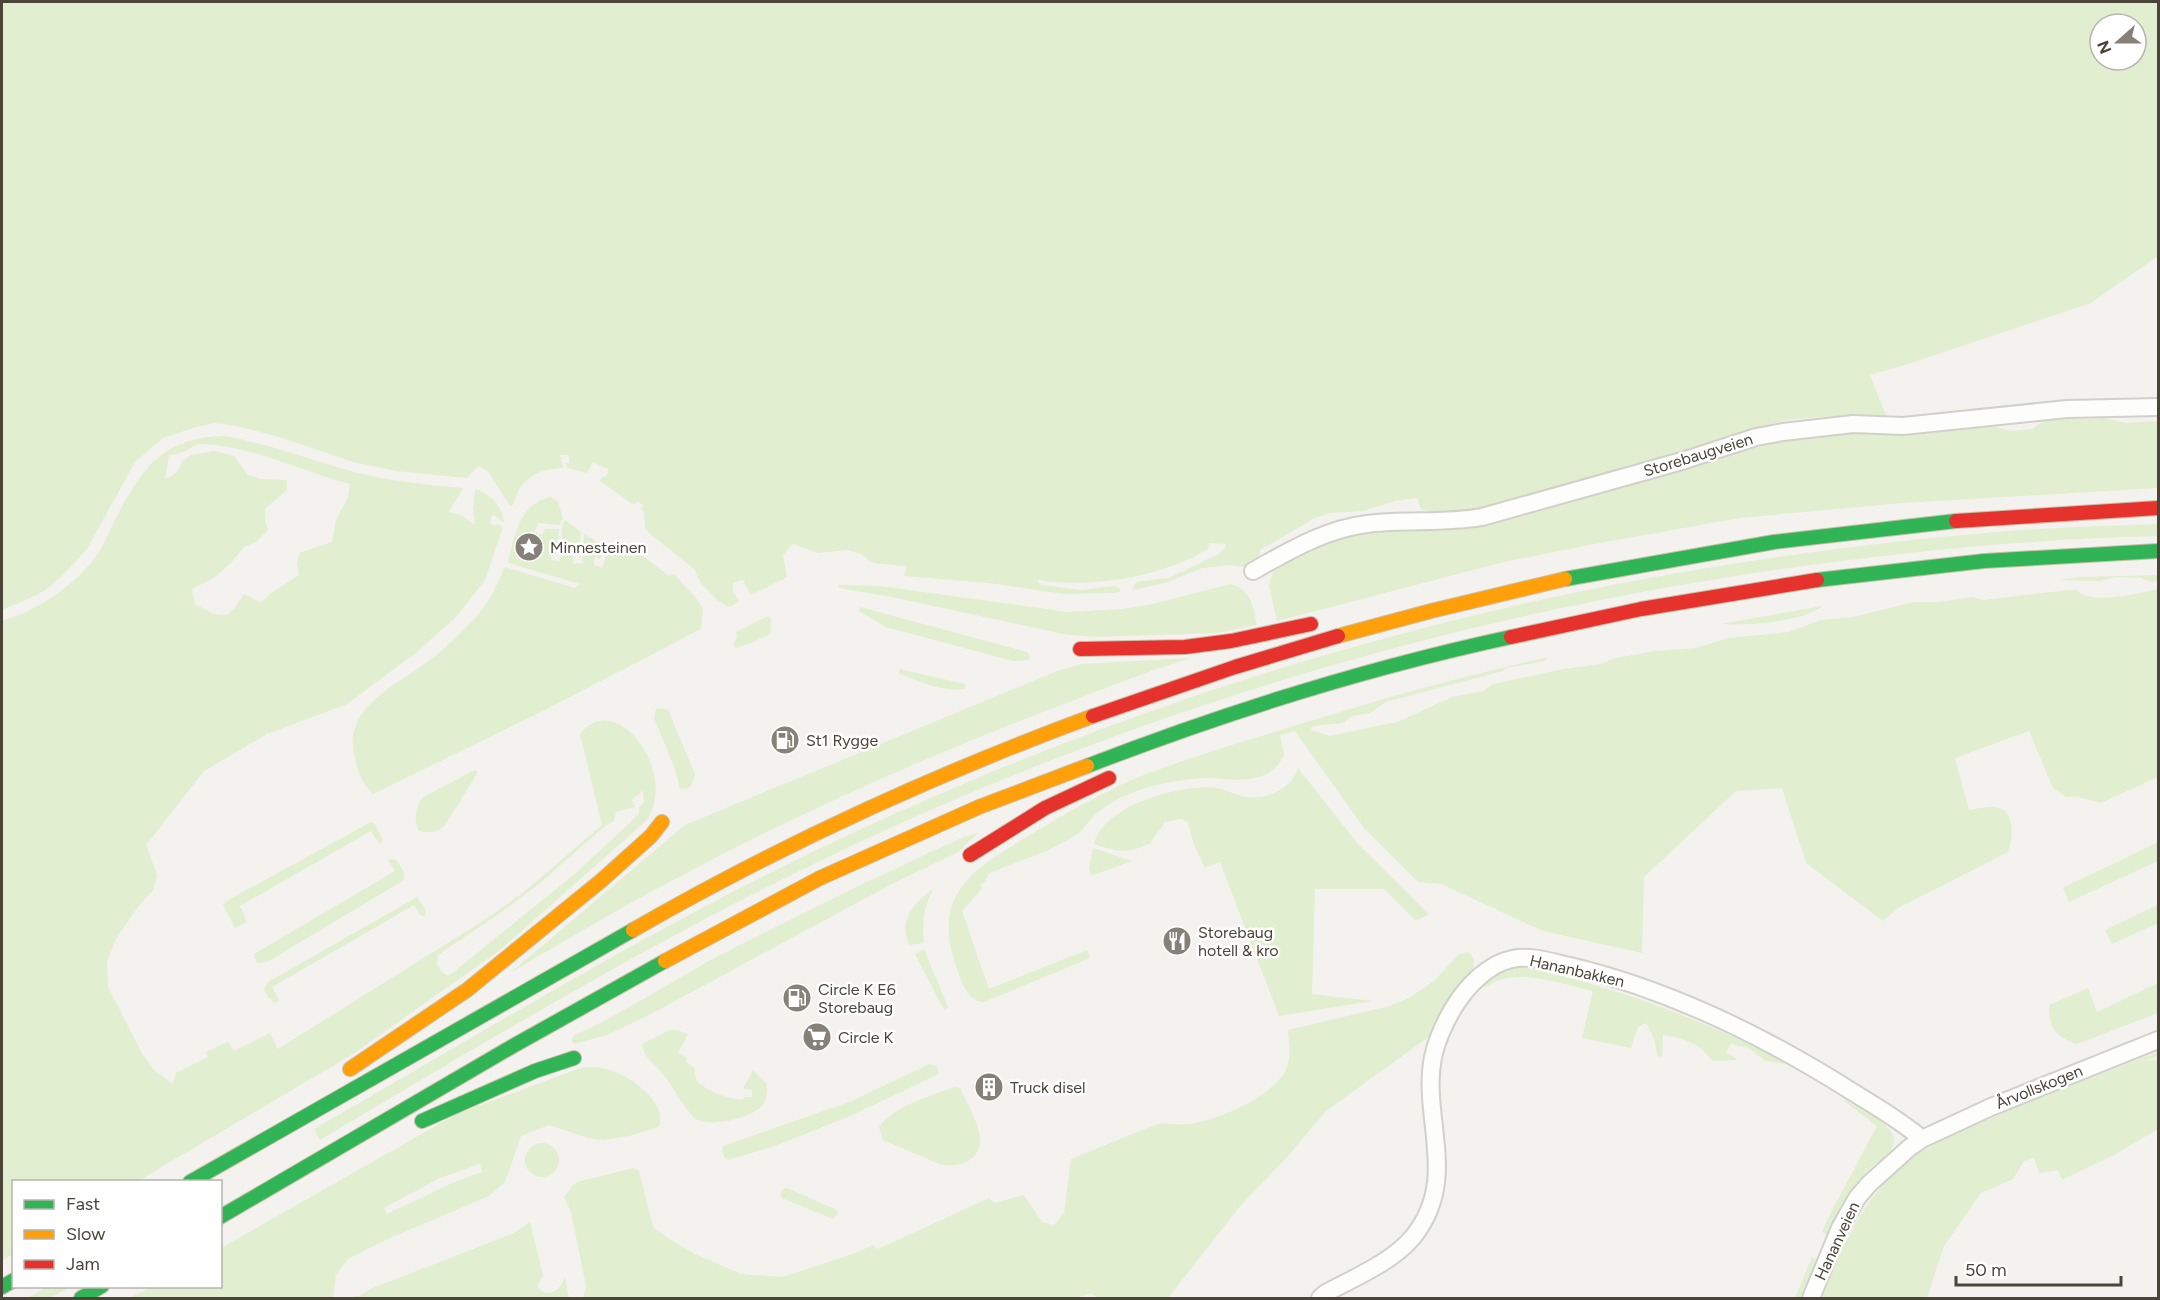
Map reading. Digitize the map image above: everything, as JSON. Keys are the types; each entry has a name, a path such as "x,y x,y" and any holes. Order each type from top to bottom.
{"highway":[{"path":"194,1180 736,873 913,790 1018,745 1244,664 1418,614 1514,590 1694,554 1782,540 2010,516 2158,508"},
{"path":"222,1216 585,1004 814,881 933,826 1140,745 1276,699 1414,659 1511,635 1710,596 1962,562 2158,551"},
{"path":"1388,609 1418,614"},
{"path":"1080,649 1185,647 1231,641 1325,621"},
{"path":"1253,723 1276,699"},
{"path":"970,855 1045,808 1127,770"},
{"path":"335,1078 476,983 602,880 651,836 662,822"},
{"path":"371,1129 419,1122 535,1071 574,1058"},
{"path":"284,1129 309,1098"},
{"path":"81,1299 100,1288"}],"street":[{"name":"Storebaugveien","path":"1252,571 1309,540 1338,531 1381,522 1455,522 1482,517 1682,462 1756,437 1783,432 1853,424 1903,426 2067,409 2158,407"},
{"name":"Hananbakken","path":"1320,1299 1326,1293 1393,1255 1412,1237 1426,1217 1437,1177 1437,1142 1432,1092 1433,1058 1441,1031 1455,1005 1475,981 1492,967 1512,959 1532,957 1594,972 1633,984 1723,1019 1824,1073 1922,1139"},
{"name":"Årvollskogen","path":"1922,1139 1991,1107 2158,1040"},
{"name":"Hananveien","path":"1811,1299 1840,1228 1857,1198 1869,1184 1922,1139"}],"green space":[{"path":"2,2 2158,2 2158,256 2091,303 1870,375 1886,416 1850,415 1774,423 1739,438 1461,515 1421,509 1417,498 1395,501 1363,511 1330,513 1315,518 1260,550 1259,560 1244,567 1230,565 1202,568 1165,583 1132,590 1136,582 1169,578 1219,554 1226,544 1209,543 1208,549 1189,559 1147,574 1080,583 1037,580 1041,585 1081,590 1114,586 1120,588 1120,592 1112,593 1063,594 989,583 904,576 907,569 904,566 873,563 861,554 847,550 818,553 793,544 783,555 787,577 751,595 743,580 733,583 733,592 739,602 729,607 718,601 701,583 694,569 649,533 645,527 644,512 641,509 643,505 638,501 634,505 600,481 603,476 605,478 609,470 593,462 587,473 567,468 569,455 560,455 563,468 546,470 525,481 514,504 510,506 488,472 480,466 467,478 396,471 353,462 279,437 214,423 163,438 135,462 87,549 63,575 37,595 2,610"},
{"path":"2104,418 2126,423 2158,421 2158,488 1902,503 1740,518 1504,562 1277,621 1269,586 1272,574 1293,554 1338,536 1416,527 1439,530 1472,527 1701,464 1772,441 1832,433 1914,435 1992,426 2011,431 2032,429 2050,420"},
{"path":"225,436 368,475 463,488 449,512 460,515 475,525 473,509 475,489 495,501 501,510 504,522 492,515 490,524 503,527 485,580 456,617 417,652 347,704 267,734 204,771 146,845 157,875 153,890 137,908 116,939 107,961 108,987 143,1055 155,1071 173,1084 176,1073 208,1057 206,1052 228,1042 234,1051 270,1033 278,1049 483,921 524,892 602,825 580,734 595,722 610,721 626,728 639,742 650,760 655,781 654,802 646,821 500,950 353,1054 140,1180 12,1180 12,1255 2,1261 2,621 41,604 76,579 98,554 124,503 144,472 169,450 184,443","holes":["201,444 258,454 350,484 348,497 336,520 332,542 299,553 297,564 299,575 271,593 261,603 244,594 235,608 227,615 214,614 195,604 192,589 215,577 244,547 256,542 268,530 265,509 287,490 287,480 261,479 247,474 234,456 214,451 191,455 182,461 176,473 165,479 169,455","643,790 644,802 639,807 639,814 577,872 450,975 444,974 437,965 438,955 540,883 605,826 614,821 616,812 635,807 632,800"]},
{"path":"551,497 558,502 563,518 560,525 539,523 534,532 542,535 545,529 559,529 557,554 551,554 551,560 560,561 562,526 565,520 581,532 579,555 573,555 573,564 582,563 584,534 604,546 600,559 595,557 594,565 603,568 607,548 630,556 638,552 669,576 674,574 696,598 703,609 701,629 543,711 373,794 359,773 353,740 356,725 364,711 375,699 436,656 477,616 495,589 505,567 575,588 580,584 508,563 516,532 525,513 540,500"},
{"path":"2158,524 2158,536 2016,543 1874,557 1741,575 1609,598 1478,627 1348,661 1219,700 1092,745 967,794 845,849 711,916 579,988 320,1140 314,1129 608,959 788,864 904,810 1023,760 1143,714 1265,673 1388,637 1513,606 1639,580 1765,559 1918,539 1980,533"},
{"path":"2158,575 2158,581 2152,582 2141,578 2116,577 2100,581 2058,580 2082,577"},
{"path":"1230,584 1237,586 1247,594 1257,625 1217,633 1092,637 1063,634 897,598 839,588 839,585 879,586 1068,612 1122,609 1153,604"},
{"path":"2158,589 2158,777 2101,803 2078,797 2066,797 2053,788 2029,731 1955,758 1969,810 1994,807 2001,809 2009,818 2012,832 2008,852 1898,908 1883,921 1806,863 1782,788 1736,791 1644,877 1642,953 1543,931 1441,884 1418,882 1364,828 1295,731 1280,735 1284,755 1269,773 1249,779 1203,778 1174,781 1125,796 1103,809 1080,832 1067,840 1046,851 989,873 985,882 980,885 982,889 962,911 989,989 1087,950 1090,958 984,1002 973,998 962,984 953,956 949,926 956,897 967,880 999,854 1079,806 1136,778 1194,757 1323,717 1452,680 1549,657 1545,661 1506,668 1503,671 1386,702 1370,713 1352,716 1343,723 1312,726 1311,730 1330,736 1395,723 1452,697 1483,691 1493,684 1564,669 1601,664 1616,658 1656,651 1696,648 1728,638 1789,632 1821,620 1853,617 1914,602 1939,602 1971,597 1984,600 2068,590 2104,598"},
{"path":"1822,606 1802,616 1788,619 1759,623 1721,624"},
{"path":"860,607 1024,651 1030,657 1029,660 1013,661 886,627 859,611"},
{"path":"768,616 771,619 770,634 736,648 733,644 737,637 736,632"},
{"path":"1191,658 1131,678 1015,723 846,795 681,876 612,913 510,973 685,825 1057,671 1082,664"},
{"path":"900,669 965,684 965,689 932,686 899,674"},
{"path":"656,709 668,710 695,774 692,785 687,789 680,789 675,769 654,718"},
{"path":"1298,768 1358,844 1429,914 1416,921 1384,889 1315,889 1312,994 1373,1001 1279,1016 1220,862 1205,868 1193,842 1188,822 1181,819 1165,822 1151,843 1136,849 1116,850 1094,844 1101,830 1112,818 1145,800 1164,794 1201,788 1220,789 1247,797 1263,797 1285,787"},
{"path":"475,770 478,772 446,824 434,832 419,831 416,813 423,797"},
{"path":"371,822 375,824 383,840 380,845 371,831 240,906 247,922 235,928 223,905 230,899"},
{"path":"978,833 958,852 890,885 651,1014 607,1035 574,1044 572,1041 573,1036 625,1010 709,961 900,867 964,837"},
{"path":"2158,842 2158,861 2069,902 2063,888"},
{"path":"1093,848 1132,861 1091,876 1089,867"},
{"path":"388,860 396,860 403,870 404,880 267,962 257,963 254,954 395,871"},
{"path":"931,890 933,891 924,916 924,943 910,945 906,937 906,921 913,907"},
{"path":"417,897 426,910 425,916 421,916 414,905 272,987 279,1001 275,1003 268,997 264,989 268,982"},
{"path":"2158,905 2158,923 2112,944 2105,930"},
{"path":"924,949 948,1007 944,1010 915,954"},
{"path":"1469,952 1474,959 1474,967 1443,1008 1430,1036 1326,1111 1288,1156 1241,1205 1168,1298 1098,1298 1091,1293 1077,1298 583,1298 586,1286 571,1212 564,1198 577,1182 634,1168 639,1171 653,1227 695,1254 741,1274 783,1277 873,1245 878,1249 989,1198 994,1203 1024,1195 1042,1222 1054,1225 1064,1213 1071,1159 1157,1124 1181,1124 1212,1119 1243,1106 1271,1088 1287,1067 1288,1030 1390,1006 1409,998 1434,981 1459,954"},
{"path":"1516,966 1621,993 1688,1017 1786,1062 1785,1064 1766,1061 1748,1048 1731,1044 1726,1052 1737,1060 1712,1061 1708,1055 1690,1042 1663,1035 1662,1057 1657,1056 1655,1041 1646,1023 1638,1027 1631,1048 1582,1038 1593,991 1538,978 1523,977 1496,981 1485,988 1482,982 1500,970"},
{"path":"2158,983 2158,1013 2077,1044 2058,1035 2052,1026 2049,1005 2088,988 2097,1012"},
{"path":"670,1030 688,1034 678,1053 687,1058 686,1062 695,1068 696,1079 702,1086 719,1094 743,1100 744,1097 752,1097 752,1090 743,1089 753,1070 767,1084 764,1104 740,1118 720,1122 702,1122 696,1119 643,1050 644,1043"},
{"path":"2158,1052 2158,1056 2146,1061 2158,1060 2158,1129 2114,1155 2062,1180 2058,1170 2039,1173 2034,1158 2024,1161 2013,1179 1981,1193 1944,1246 1927,1298 1822,1298 1843,1247 1859,1217 1894,1173 1911,1158 1941,1141 1995,1117"},
{"path":"929,1064 937,1066 939,1074 848,1117 772,1147 728,1160 723,1154 723,1146 852,1101"},
{"path":"583,1067 602,1068 628,1078 651,1097 660,1113 659,1127 629,1136 603,1140 588,1138 549,1125 521,1136 505,1182 489,1196 381,1242 348,1259 336,1275 333,1298 129,1298 150,1288 222,1288 222,1247 457,1114","holes":["480,1164 482,1172 452,1183 387,1214 384,1208 440,1178"]},
{"path":"954,1087 960,1088 979,1131 980,1145 973,1157 960,1164 939,1164 883,1140 879,1127 893,1114 913,1103"},
{"path":"1840,1098 1880,1121 1887,1127 1894,1140 1888,1154 1867,1171 1849,1193 1827,1235 1822,1232 1828,1218 1877,1126"},
{"path":"542,1143 554,1148 559,1160 554,1172 542,1177 530,1172 525,1160 530,1148"},
{"path":"787,1188 837,1210 838,1214 833,1219 782,1198 780,1194 783,1189"},
{"path":"530,1222 543,1276 537,1286 545,1292 554,1292 565,1277 569,1298 354,1298 370,1289 512,1234"},
{"path":"1812,1257 1816,1259 1800,1298 1795,1298"},
{"path":"45,1288 68,1288 50,1298 27,1298"}],"traffic: fast":[{"path":"1565,579 1774,542 1956,521"},
{"path":"1817,580 1984,561 2158,551"},
{"path":"1087,766 1296,693 1403,663 1511,637"},
{"path":"194,1180 633,930"},
{"path":"222,1216 513,1046 665,961"},
{"path":"422,1121 535,1071 574,1058"},
{"path":"2,1287 12,1281"},
{"path":"81,1298 98,1288"}],"traffic: slow":[{"path":"1338,636 1565,579"},
{"path":"633,930 800,841 916,787 1093,716"},
{"path":"665,961 820,878 979,807 1087,766"},
{"path":"350,1069 467,990 602,880 651,836 662,822"}],"traffic: jam":[{"path":"1956,521 2158,508"},
{"path":"1511,637 1641,609 1817,580"},
{"path":"1080,649 1185,647 1231,641 1311,624"},
{"path":"1093,716 1235,667 1338,636"},
{"path":"970,855 1045,808 1109,778"}],"place":[{"name":"Minnesteinen","path":"529,547"},
{"name":"St1 Rygge","path":"785,740"},
{"name":"Storebaug hotell & kro","path":"1177,941"},
{"name":"Circle K E6 Storebaug","path":"797,998"},
{"name":"Circle K","path":"817,1037"},
{"name":"Truck disel","path":"989,1087"}]}
